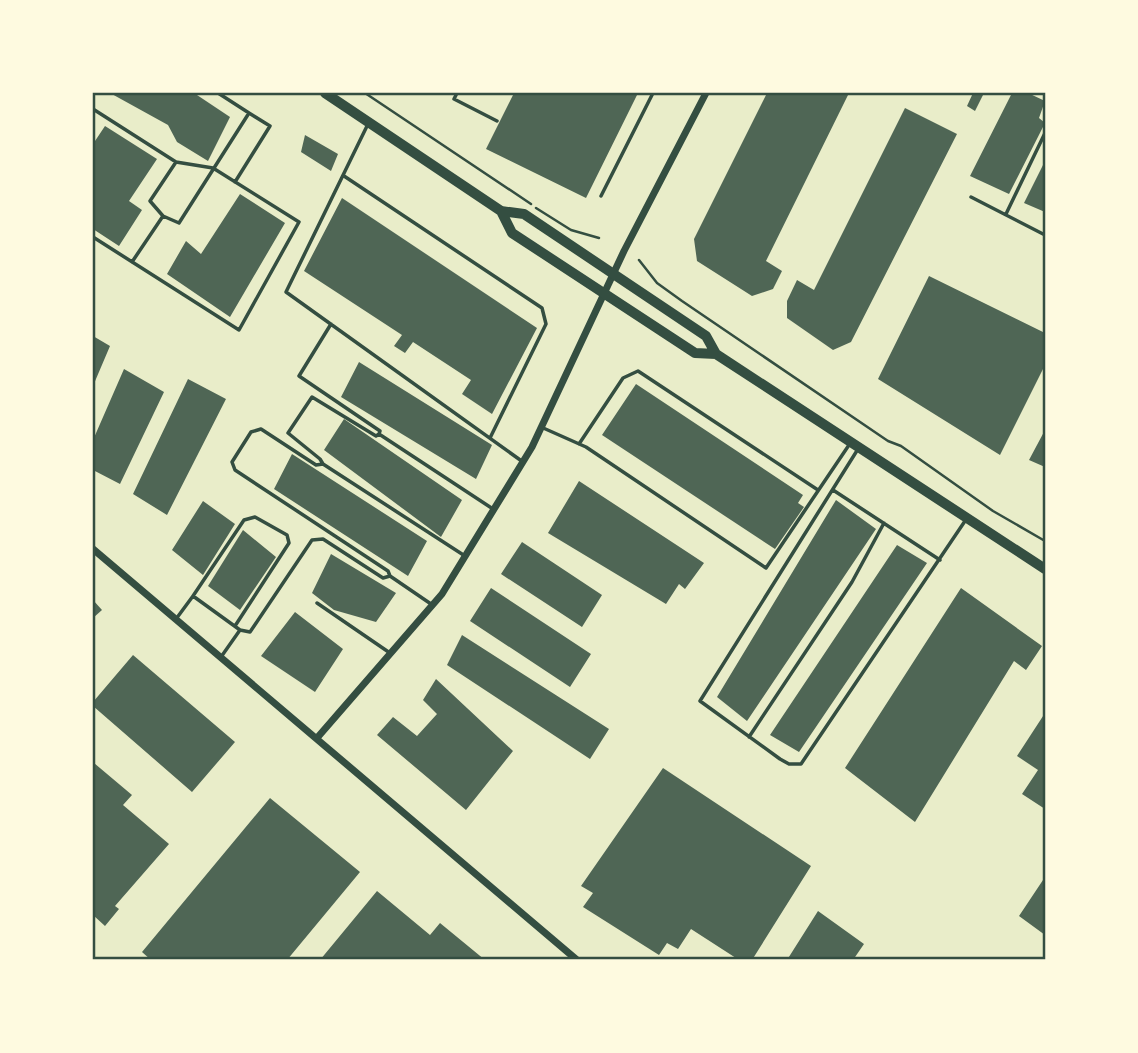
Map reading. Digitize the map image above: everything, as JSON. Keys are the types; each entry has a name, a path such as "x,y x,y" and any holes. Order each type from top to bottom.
{"main road":[{"path":"325,93 501,211 524,214 706,336 716,354 1045,569"},
{"path":"501,211 512,233 695,353 716,354"}],"street":[{"path":"317,738 433,605 523,462 706,93"},
{"path":"93,549 577,960"}],"lane":[{"path":"218,93 270,126 235,182"},
{"path":"457,93 454,99 497,121"},
{"path":"601,196 653,93"},
{"path":"93,109 176,162 215,169 299,222 239,330 93,237"},
{"path":"176,162 150,201 163,216 179,223 249,113"},
{"path":"369,122 286,292 523,462"},
{"path":"1006,214 1045,134"},
{"path":"343,175 542,308 546,324 489,438"},
{"path":"971,197 1045,235"},
{"path":"132,262 163,216"},
{"path":"331,324 299,376 380,431 379,435"},
{"path":"579,444 623,378 638,371 818,490"},
{"path":"465,556 323,464 288,433 312,397 376,436 379,435 494,510"},
{"path":"541,427 579,444 766,568 818,490 855,444"},
{"path":"323,464 317,465 255,429 232,462 234,470 388,571 390,576 433,605"},
{"path":"855,444 833,490 700,701 779,759 789,764 801,764 867,662 940,560 967,517"},
{"path":"833,490 940,560"},
{"path":"176,619 244,520 255,517 287,535 289,543 235,626"},
{"path":"748,738 852,582 884,523"},
{"path":"193,596 240,630 250,632 308,544 317,538 323,538 383,578 390,576"},
{"path":"317,603 392,654"},
{"path":"221,657 240,630"}],"path":[{"path":"365,93 571,230 599,238"},
{"path":"639,260 657,283 682,301 888,441 901,446 946,476 993,512 1045,541"}],"building":[{"path":"110,93 194,93 230,117 208,161 177,142 168,125"},
{"path":"514,93 638,93 586,198 486,149"},
{"path":"767,93 849,93 766,261 782,271 773,289 752,296 697,261 694,239"},
{"path":"973,93 984,93 975,111 967,106"},
{"path":"1012,93 1028,93 1045,101 1039,118 1045,123 1009,194 970,176"},
{"path":"905,108 957,134 851,342 833,350 787,318 787,301 797,280 814,290"},
{"path":"105,126 157,159 129,201 142,210 119,246 93,229 93,144"},
{"path":"305,135 338,154 331,171 301,152"},
{"path":"1045,161 1045,212 1024,203"},
{"path":"240,194 285,223 230,317 167,274 186,241 201,254"},
{"path":"342,198 537,328 492,414 462,394 471,380 413,342 405,353 394,346 402,335 304,271"},
{"path":"929,276 1045,333 1045,365 1000,455 878,379"},
{"path":"93,336 110,346 93,386"},
{"path":"359,362 492,445 476,479 341,397"},
{"path":"124,369 164,392 120,484 93,470 93,440"},
{"path":"188,379 226,399 167,515 133,494"},
{"path":"636,384 803,495 798,503 804,507 775,549 602,435"},
{"path":"344,419 462,500 441,537 324,450"},
{"path":"1045,430 1045,467 1029,460"},
{"path":"292,454 427,541 408,576 274,489"},
{"path":"579,481 704,563 685,589 679,584 666,604 548,533"},
{"path":"836,500 876,529 747,721 717,697"},
{"path":"203,501 235,524 203,575 172,550"},
{"path":"243,530 276,557 240,610 208,586"},
{"path":"522,542 602,595 582,627 501,574"},
{"path":"897,545 927,563 799,752 770,735"},
{"path":"331,554 396,593 376,622 334,610 312,593"},
{"path":"491,588 591,654 570,687 470,621"},
{"path":"961,588 1042,646 1026,670 1014,661 915,822 845,768"},
{"path":"93,600 102,610 93,618"},
{"path":"295,612 343,649 315,692 261,656"},
{"path":"462,635 609,729 590,759 447,665"},
{"path":"133,655 235,742 192,792 93,706 93,702"},
{"path":"436,679 513,751 466,810 377,735 393,717 417,736 437,714 423,700"},
{"path":"1045,713 1045,809 1022,794 1038,770 1017,756"},
{"path":"94,763 132,795 123,805 169,844 115,906 119,909 105,926 93,915"},
{"path":"663,768 811,866 752,960 739,960 691,929 678,949 667,943 659,955 583,907 593,893 581,886"},
{"path":"270,798 360,872 287,960 151,960 142,952"},
{"path":"1045,877 1045,935 1019,916"},
{"path":"377,891 430,935 440,923 485,960 320,960"},
{"path":"818,911 864,944 853,960 787,960"}]}
